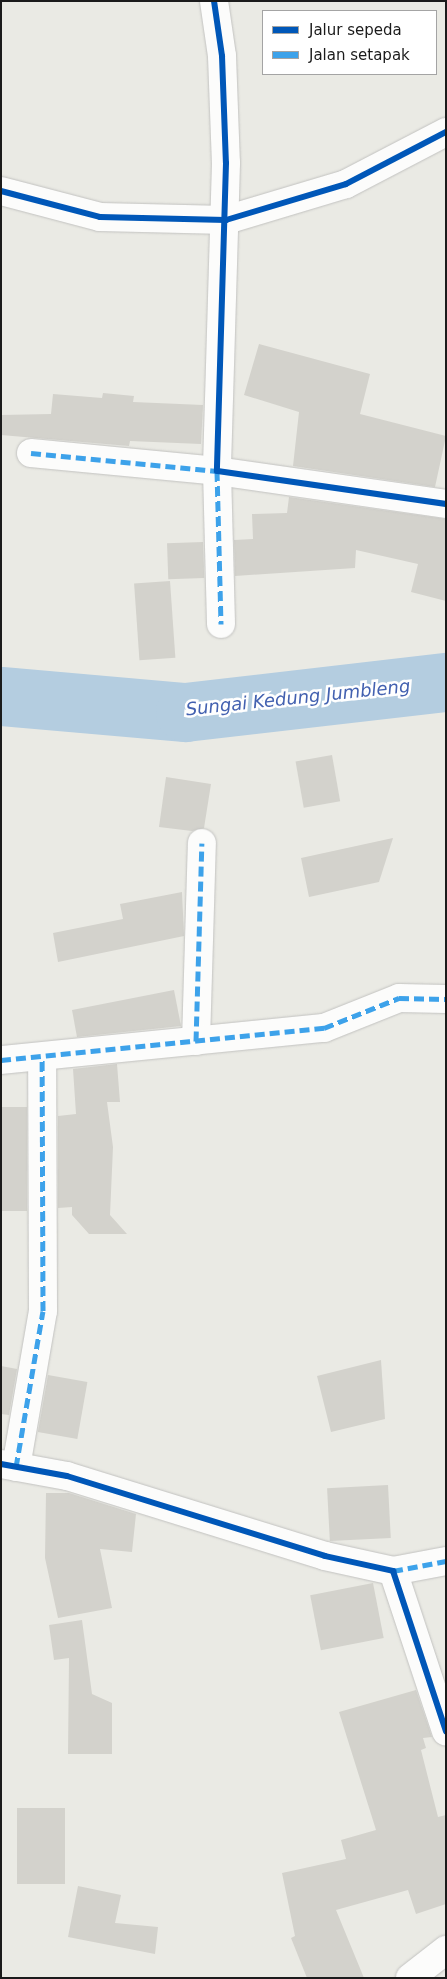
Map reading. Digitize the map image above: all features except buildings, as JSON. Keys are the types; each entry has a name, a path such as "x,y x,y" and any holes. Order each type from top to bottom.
{"street":[{"path":"214,1 222,56 226,220 218,471 221,624"},
{"path":"1,191 100,216 226,220 346,184 446,132"},
{"path":"31,454 218,471 446,504"},
{"path":"196,1042 202,843"},
{"path":"1,1060 324,1028 399,998 446,1000"},
{"path":"42,1057 43,1311 38,1356 9,1466 67,1476 326,1556 393,1571 446,1561"},
{"path":"393,1571 446,1731"},
{"path":"410,1978 446,1950"}],"waterway":[{"name":"Sungai Kedung Jumbleng","path":"1,696 185,712 446,682"}],"marked path":[{"path":"31,453 217,471 221,624"},
{"path":"196,1041 202,843"},
{"path":"1,1060 324,1028 399,998 446,999"},
{"path":"16,1467 43,1311 42,1057"},
{"path":"393,1571 446,1561"}],"cycle path":[{"path":"214,1 222,56 226,163 217,471 446,504"},
{"path":"1,191 100,217 226,220 346,184 446,132"},
{"path":"1,1464 67,1476 325,1556 393,1571 446,1731"}]}
